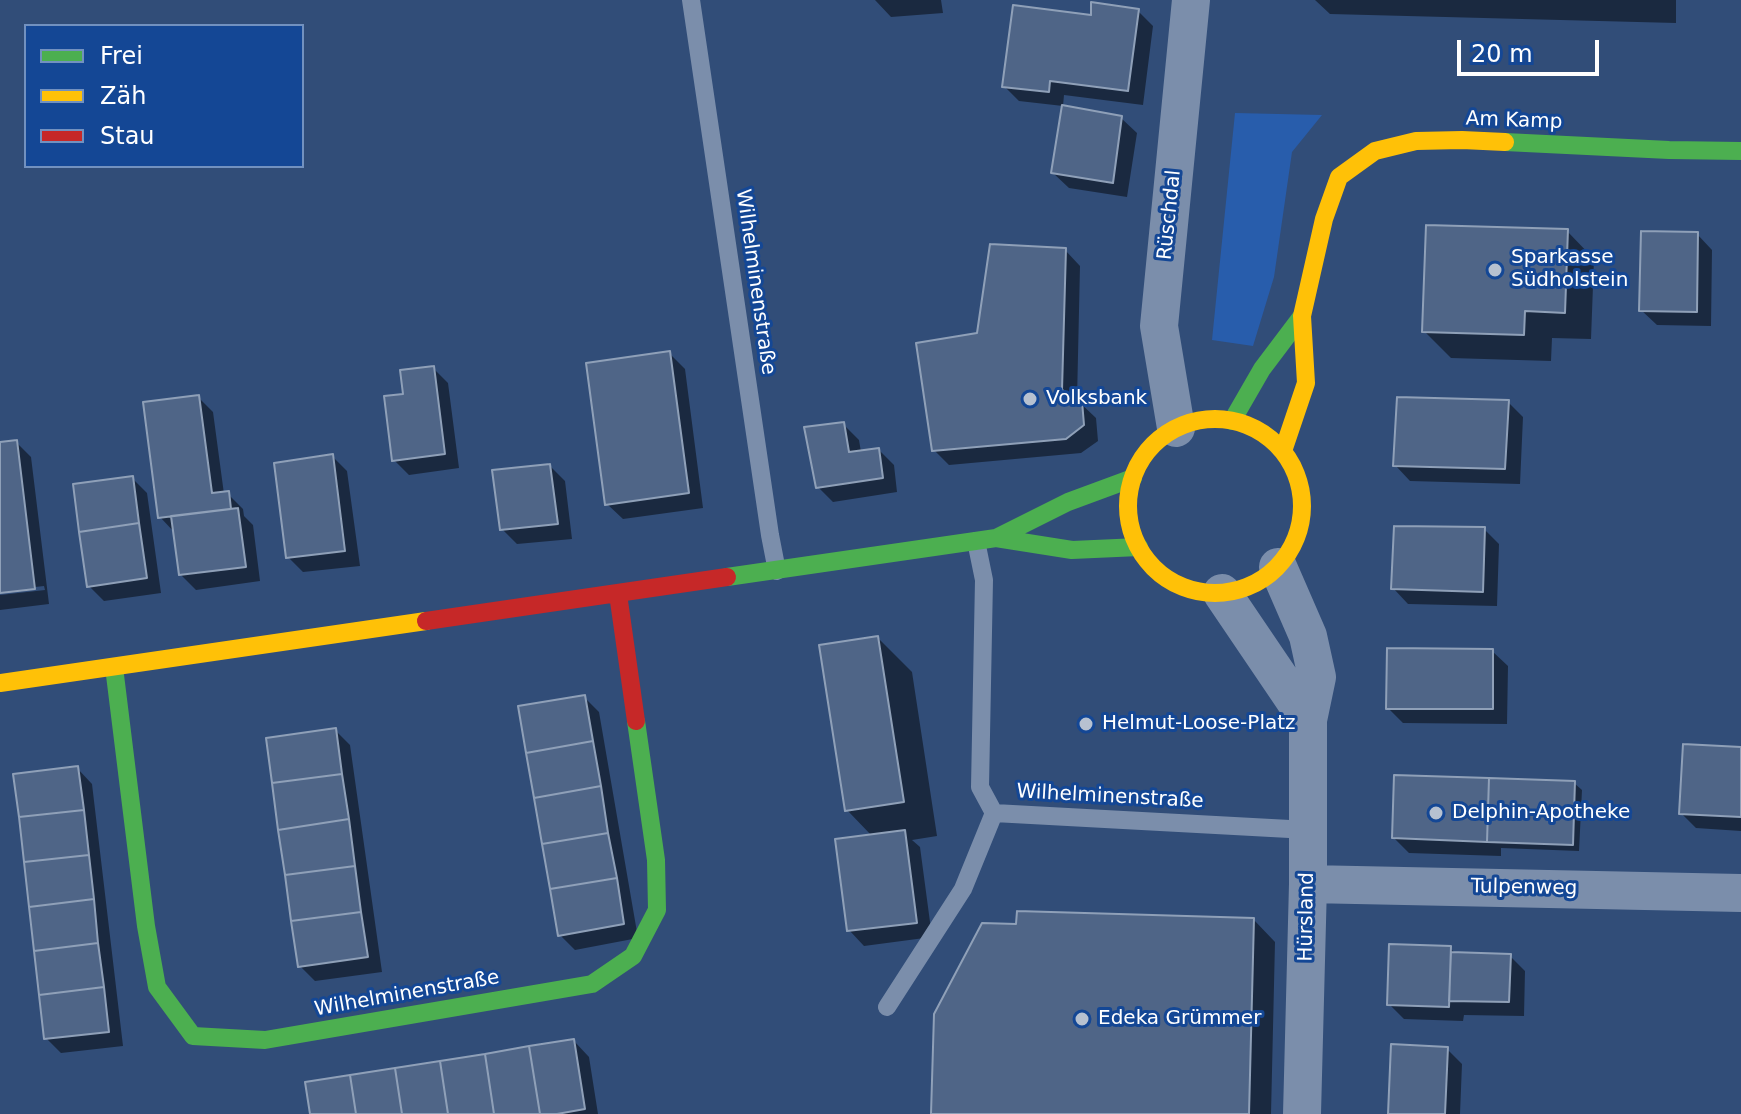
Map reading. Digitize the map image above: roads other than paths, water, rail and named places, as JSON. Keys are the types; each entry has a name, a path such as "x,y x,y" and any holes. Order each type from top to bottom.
{"street":[{"name":"Rüschdal","path":"1176,428 1159,326 1191,0"},
{"name":"Am Kamp","path":"1302,316 1324,219 1339,177 1375,151 1416,141 1462,140 1741,151"},
{"path":"1232,421 1262,369 1302,316"},
{"path":"1283,451 1306,383 1302,316"},
{"path":"1204,420 1232,421 1269,437 1283,451 1294,469 1301,489 1303,510 1299,531 1291,550 1278,567 1262,580 1243,589 1222,593 1197,591 1174,582 1154,567 1139,547 1130,525 1129,501 1133,478 1143,457 1176,428 1204,420"},
{"path":"996,538 1068,502 1133,478"},
{"path":"0,683 996,538 1072,550 1139,547"},
{"name":"Hürsland","path":"1278,567 1308,636 1317,677 1308,720 1308,884 1302,1114"},
{"path":"1222,593 1308,720"},
{"name":"Wilhelminenstraße","path":"114,667 146,926 157,987 193,1036 265,1040 592,984 633,956 657,910 656,860 618,594"},
{"name":"Tulpenweg","path":"1308,884 1741,893"}],"lane":[{"name":"Wilhelminenstraße","path":"691,0 777,571"},
{"name":"Wilhelminenstraße","path":"976,541 984,580 980,787 994,813 1308,830"},
{"path":"887,1007 963,889 994,813"}],"place":[{"name":"Sparkasse Südholstein","path":"1495,270"},
{"name":"Volksbank","path":"1030,399"},
{"name":"Helmut-Loose-Platz","path":"1086,724"},
{"name":"Delphin-Apotheke","path":"1436,813"},
{"name":"Edeka Grümmer","path":"1082,1019"}]}
